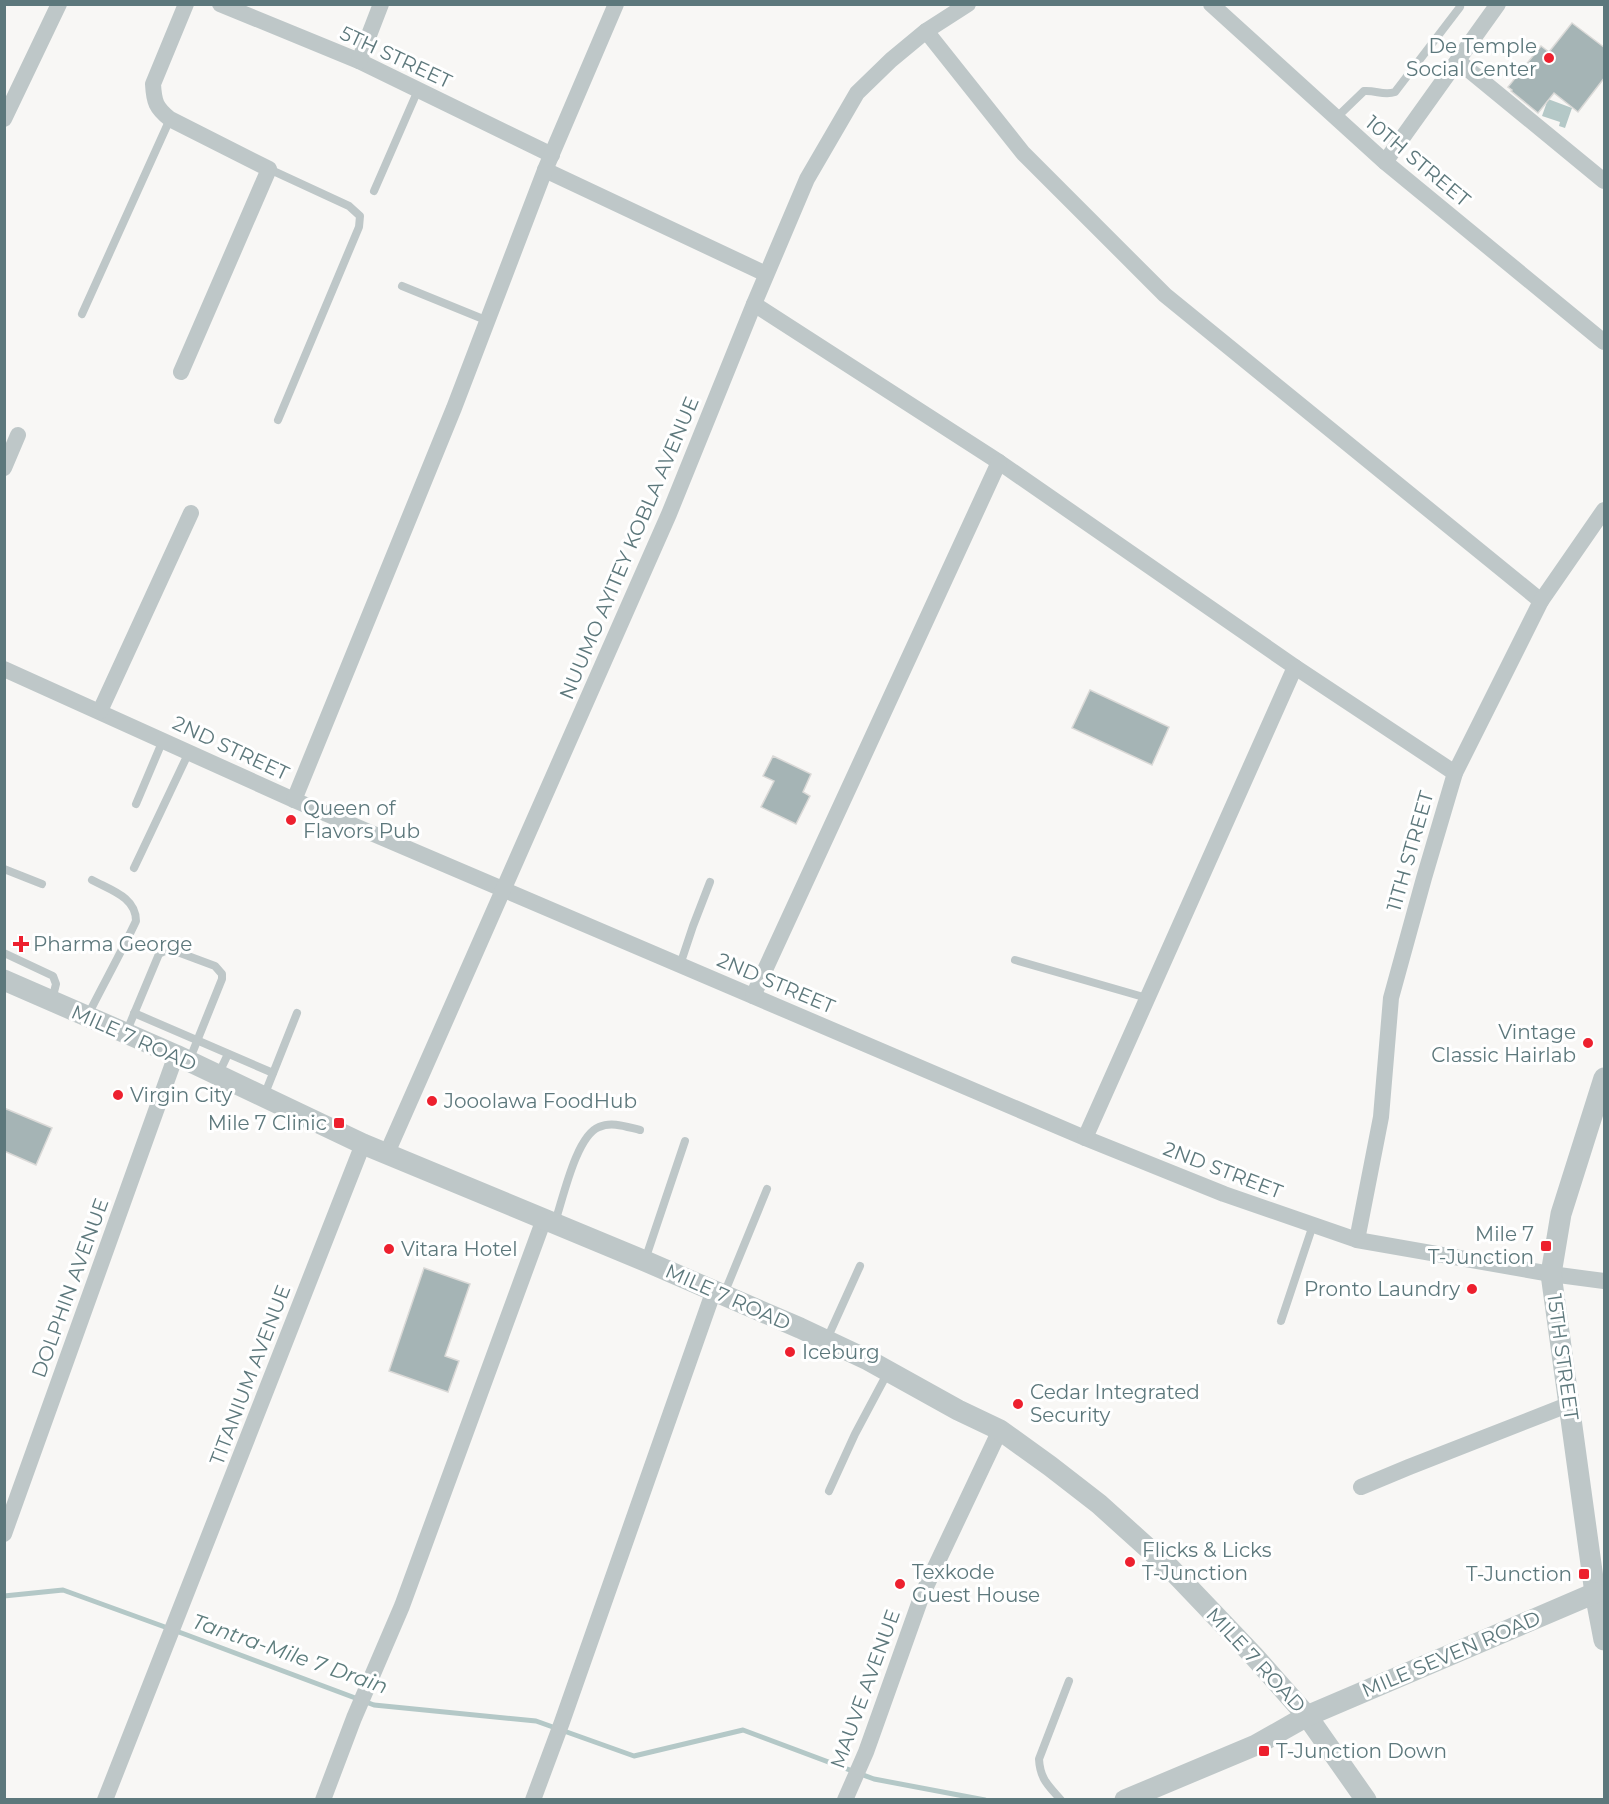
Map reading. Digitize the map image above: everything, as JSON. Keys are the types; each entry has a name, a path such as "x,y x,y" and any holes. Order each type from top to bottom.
{"street":[{"path":"4,119 59,4"},
{"path":"181,372 269,169 170,119 159,110 154,97 153,84 186,4"},
{"name":"5TH STREET","path":"220,4 359,61 418,90 548,162 766,274"},
{"path":"359,61 381,4"},
{"path":"294,800 454,408 548,162 616,4"},
{"name":"NUUMO AYITEY KOBLA AVENUE","path":"387,1154 669,514 807,179 856,93 891,60 926,32 968,4"},
{"name":"10TH STREET","path":"1211,4 1385,162 1605,342"},
{"path":"1385,162 1498,4"},
{"path":"926,32 1023,153 1165,296 1541,601"},
{"path":"1458,61 1605,181"},
{"path":"754,304 999,462 1295,667 1455,773"},
{"path":"4,468 18,435"},
{"path":"753,996 999,462"},
{"name":"11TH STREET","path":"1357,1240 1381,1117 1391,998 1455,773 1541,601 1605,510"},
{"path":"100,711 191,513"},
{"path":"1085,1138 1295,667"},
{"name":"2ND STREET","path":"4,669 294,800 503,890 1085,1138 1224,1194 1357,1240 1551,1274 1605,1281"},
{"name":"MILE 7 ROAD","path":"4,980 182,1058 363,1144 719,1292 888,1371 1000,1430 1099,1503 1170,1568 1253,1655 1307,1716 1366,1800"},
{"name":"DOLPHIN AVENUE","path":"4,1534 182,1058"},
{"name":"15TH STREET","path":"1605,1078 1561,1214 1551,1274 1570,1404 1598,1566 1595,1593 1605,1640"},
{"name":"TITANIUM AVENUE","path":"105,1800 363,1144"},
{"path":"323,1800 364,1692 402,1606 549,1221"},
{"path":"533,1800 719,1292"},
{"path":"1361,1487 1570,1404"},
{"name":"MAUVE AVENUE","path":"846,1797 866,1752 922,1595 1000,1430"},
{"name":"MILE SEVEN ROAD","path":"1125,1800 1256,1745 1307,1716 1595,1593"}],"lane":[{"path":"1336,118 1364,91 1395,93 1460,7"},
{"path":"374,191 418,90"},
{"path":"82,314 170,119"},
{"path":"269,169 349,206 360,216 359,227 278,420"},
{"path":"402,286 488,321"},
{"path":"136,804 163,740"},
{"path":"134,868 189,752"},
{"path":"4,869 42,884"},
{"path":"88,1017 136,921 133,906 125,897 92,880"},
{"path":"680,965 710,882"},
{"path":"126,1033 159,954 172,950 215,966 222,974 222,980 198,1041 182,1058"},
{"path":"4,953 55,978 52,1001"},
{"path":"1015,960 1147,998"},
{"path":"263,1097 297,1012"},
{"path":"134,1013 273,1073"},
{"path":"218,1076 228,1054"},
{"path":"549,1221 578,1152 590,1132 598,1127 611,1124 640,1130"},
{"path":"645,1261 685,1141"},
{"path":"719,1292 767,1189"},
{"path":"1281,1321 1312,1225"},
{"path":"826,1341 860,1266"},
{"path":"829,1491 855,1434 888,1371"},
{"path":"1061,1800 1045,1782 1040,1772 1039,1759 1069,1681"}],"shaded area":[{"path":"1548,99 1572,108 1565,128 1559,126 1560,122 1542,116"}],"building":[{"path":"1572,23 1605,48 1605,77 1578,112 1554,93 1538,113 1508,87 1541,46 1549,52"},
{"path":"1090,690 1169,727 1152,765 1072,728"},
{"path":"773,756 811,774 803,792 810,796 796,824 761,807 774,781 763,776"},
{"path":"4,1108 52,1128 36,1165 4,1151"},
{"path":"424,1268 470,1284 445,1356 459,1361 448,1392 389,1371"}],"waterway":[{"name":"Tantra-Mile 7 Drain","path":"4,1596 63,1590 374,1705 536,1721 634,1756 743,1730 874,1779 985,1800"}],"place":[{"name":"De Temple Social Center","path":"1549,58"},
{"name":"Queen of Flavors Pub","path":"291,820"},
{"name":"Pharma George","path":"21,944"},
{"name":"Vintage Classic Hairlab","path":"1588,1043"},
{"name":"Virgin City","path":"118,1095"},
{"name":"Jooolawa FoodHub","path":"432,1101"},
{"name":"Mile 7 Clinic","path":"339,1123"},
{"name":"Mile 7 T-Junction","path":"1546,1246"},
{"name":"Vitara Hotel","path":"389,1249"},
{"name":"Pronto Laundry","path":"1472,1289"},
{"name":"Iceburg","path":"790,1352"},
{"name":"Cedar Integrated Security","path":"1018,1404"},
{"name":"Flicks & Licks T-Junction","path":"1130,1562"},
{"name":"T-Junction","path":"1584,1574"},
{"name":"Texkode Guest House","path":"900,1584"},
{"name":"T-Junction Down","path":"1264,1751"}]}
